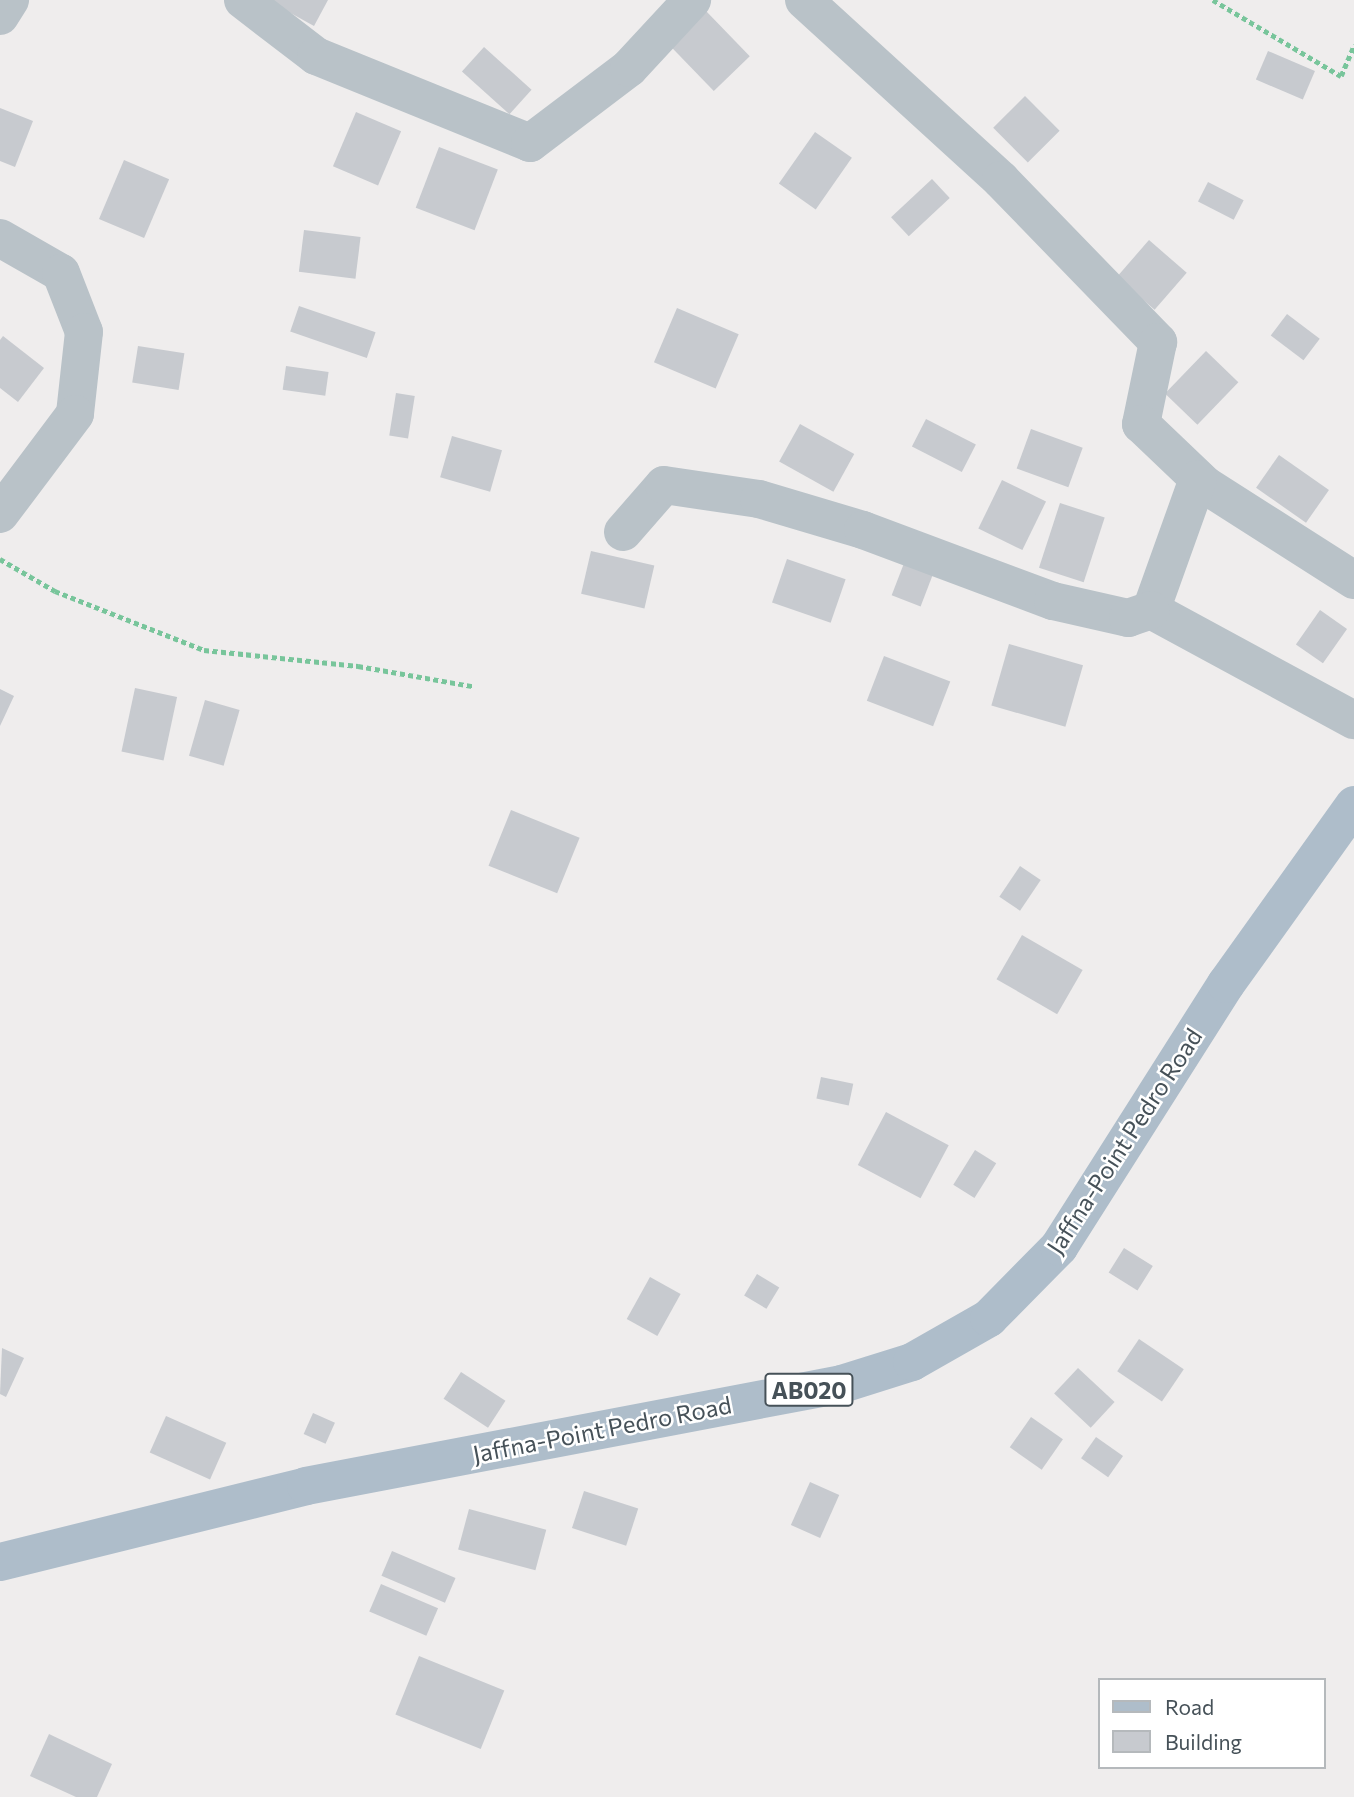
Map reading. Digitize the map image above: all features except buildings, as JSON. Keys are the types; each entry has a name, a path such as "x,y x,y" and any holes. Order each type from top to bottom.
{"main road":[{"name":"Jaffna-Point Pedro Road","path":"0,1562 306,1486 842,1384 912,1362 989,1318 1059,1247 1226,984 1354,805"}],"street":[{"path":"0,16 10,0"},
{"path":"243,0 316,56 530,143 629,68 692,0"},
{"path":"804,0 1001,180 1158,342 1141,424 1198,479 1354,579"},
{"path":"0,238 61,274 84,332 75,414 0,514"},
{"path":"1151,610 1198,479"},
{"path":"623,532 664,485 760,499 863,530 1053,601 1128,618 1151,610 1354,720"}],"path":[{"path":"1213,0 1340,76 1354,45"},
{"path":"0,559 55,591 204,650 358,666 472,686"}]}
